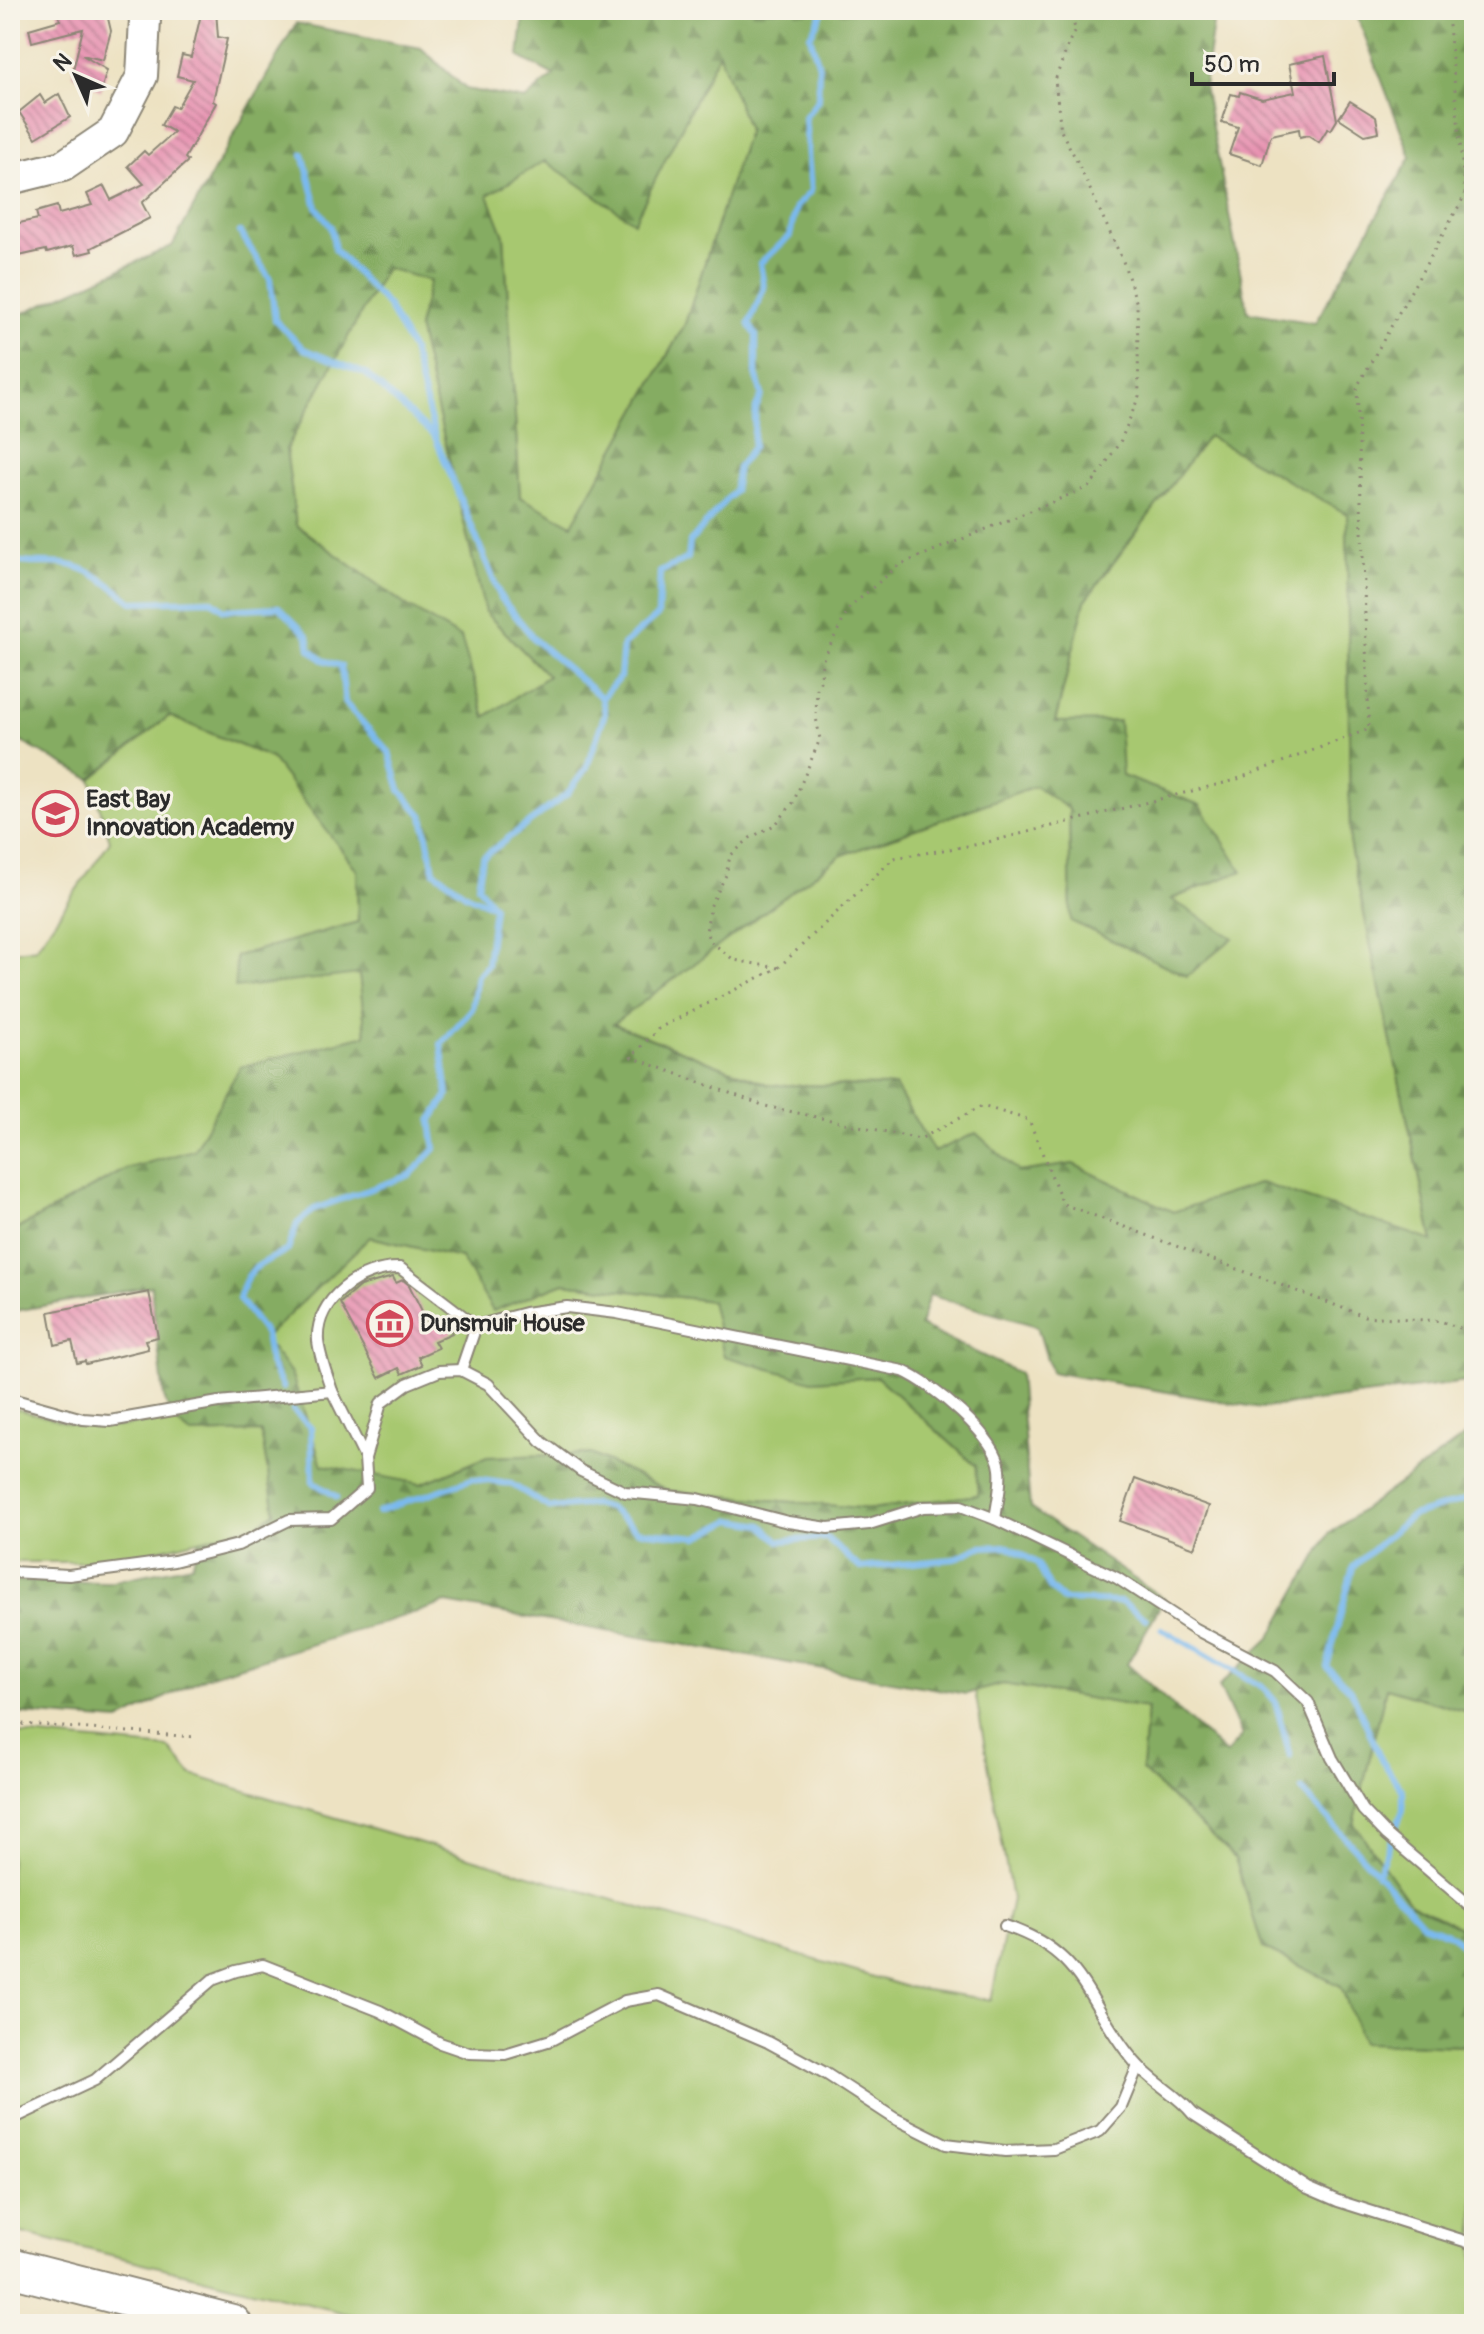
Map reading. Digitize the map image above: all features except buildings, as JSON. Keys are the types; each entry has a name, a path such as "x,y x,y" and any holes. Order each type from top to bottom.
{"highway":[{"path":"10,2267 232,2324"}],"street":[{"path":"10,179 63,166 113,132 142,76 145,19 142,10"}],"lane":[{"path":"365,1458 332,1391 318,1341 319,1323 331,1301 342,1289 360,1278 384,1268 400,1268 476,1326"},
{"path":"476,1326 525,1313 567,1307 617,1313 903,1371 940,1392 992,1445 1000,1469 995,1519"},
{"path":"461,1370 476,1326"},
{"path":"10,1572 69,1575 174,1561 238,1545 289,1520 331,1519 367,1488 365,1458 381,1403 407,1384 439,1371 461,1370 488,1384 542,1442 581,1471 625,1492 698,1499 788,1522 828,1528 869,1524 923,1507 961,1506 995,1519 1117,1578 1195,1629 1275,1671 1308,1702 1332,1758 1352,1794 1387,1835 1474,1909"},
{"path":"10,1401 83,1419 110,1421 219,1402 332,1391"},
{"path":"1005,1926 1038,1939 1066,1959 1138,2066 1180,2099 1193,2114 1308,2188 1338,2201 1474,2244"},
{"path":"10,2120 95,2080 212,1980 263,1965 380,2011 440,2043 469,2053 505,2054 551,2040 625,2001 659,1995 768,2042 825,2073 894,2118 946,2144 1005,2151 1054,2149 1100,2131 1121,2107 1138,2066"}],"path":[{"path":"778,968 734,960 710,941 706,932 710,907 726,875 730,856 750,838 776,824 798,793 820,739 816,717 822,661 850,607 899,565 946,543 1091,486 1121,440 1139,396 1137,304 1123,261 1061,131 1055,80 1076,31 1069,10"},
{"path":"1445,10 1448,15 1465,195 1357,387 1369,729 1232,781 980,844 894,858 778,968 659,1028 631,1057 765,1106 920,1139 982,1106 1029,1120 1063,1204 1364,1316 1440,1321 1474,1333"},
{"path":"10,1733 12,1727 24,1724 195,1737"}],"green space":[{"path":"524,10 1215,10 1204,86 1248,312 1315,323 1411,157 1355,10 1474,10 1474,1381 1261,1408 1051,1372 1037,1326 929,1295 920,1326 1019,1373 1030,1508 1164,1599 1127,1664 1226,1754 1242,1736 1219,1686 1270,1638 1329,1534 1474,1430 1474,1616 1467,1621 1474,1621 1474,1714 1386,1688 1354,1824 1410,1903 1474,1934 1474,2059 1465,2046 1362,2043 1341,1986 1263,1948 1235,1858 1142,1770 1147,1708 1003,1684 966,1694 446,1603 205,1677 119,1721 10,1713 10,1581 108,1582 192,1565 200,1540 256,1526 275,1512 261,1432 191,1434 172,1419 164,1397 151,1286 10,1312 10,1233 126,1169 194,1150 240,1067 366,1035 359,974 235,988 236,956 358,922 357,870 271,758 169,716 91,779 10,736 10,319 172,246 296,23 421,48 466,89 525,100 554,75 519,57","holes":["719,53 748,130 685,324 572,525 520,497 504,236 488,195 545,161 634,222","386,268 430,281 418,327 485,612 548,676 485,717 461,638 408,607 296,525 286,449","1208,436 1347,514 1350,847 1433,1241 1261,1183 1173,1212 1073,1164 1019,1172 976,1133 934,1152 895,1086 769,1085 613,1024 840,856 1035,786 1069,809 1071,921 1187,976 1233,938 1171,899 1242,871 1200,805 1122,776 1119,721 1055,722 1085,601","370,1237 461,1258 493,1311 564,1283 711,1301 724,1356 812,1381 877,1377 976,1466 978,1495 871,1509 669,1491 591,1454 487,1457 421,1484 322,1465 291,1373 264,1339"]},
{"path":"719,52 748,130 685,324 572,526 520,497 504,236 487,195"},
{"path":"386,267 430,281 418,327 485,612 548,676 485,717 461,638 408,607 296,525 286,449"},
{"path":"1208,436 1347,514 1350,847 1433,1242 1261,1183 1173,1212 1073,1164 1019,1172 976,1134 934,1152 895,1086 769,1085 612,1023 840,856 1035,786 1069,809 1071,921 1170,900 1241,871 1200,805 1122,776 1055,723 1085,601"},
{"path":"169,716 271,758 357,870 358,922 236,956 359,974 366,1035 240,1067 194,1150 126,1169 10,1233 10,952 36,948 110,841 91,779"},
{"path":"370,1237 461,1258 493,1310 564,1283 711,1301 812,1381 877,1377 976,1466 978,1495 871,1509 669,1491 591,1454 487,1457 421,1484 322,1466 291,1373 263,1339"},
{"path":"10,1407 79,1426 115,1427 172,1419 191,1434 261,1432 275,1512 256,1526 111,1562 10,1562"},
{"path":"1003,1684 1147,1708 1142,1770 1235,1858 1263,1948 1341,1986 1362,2042 1465,2046 1474,2059 1474,2324 389,2324 10,2230 10,1733 169,1748 192,1775 907,1987 991,2000 1012,1899 975,1691"},
{"path":"1386,1688 1474,1714 1474,1934 1410,1903 1354,1824"}],"waterway":[{"path":"283,1388 270,1363 265,1334 239,1299 246,1279 256,1267 288,1250 297,1224 314,1209 410,1175 435,1149 431,1121 448,1095 441,1044 472,1009 477,976 487,965 494,907 478,886 483,857 567,794 587,767 605,713 602,698 620,677 623,645 658,615 660,572 688,558 690,542 734,491 738,467 753,447 756,408 762,395 756,374 756,335 749,324 764,288 760,263 790,236 796,207 811,191 805,117 818,100 819,66 810,36 822,13 819,10"},
{"path":"303,154 317,207 331,227 335,250 388,306 412,350 435,437"},
{"path":"240,232 270,279 275,320 304,349 366,374 435,437 501,598 536,641 602,698"},
{"path":"10,560 65,564 81,569 104,581 132,602 211,600 224,610 279,607 308,636 310,649 323,660 341,666 345,703 389,752 400,790 423,816 434,871 467,895 491,905"},
{"path":"293,1410 311,1428 313,1482 337,1497"},
{"path":"378,1512 472,1479 511,1484 550,1508 594,1504 609,1508 638,1531 698,1537 732,1520 762,1525 779,1541 827,1538 860,1568 954,1559 980,1547 1007,1546 1037,1563 1050,1588 1063,1600 1121,1602 1146,1619"},
{"path":"1377,1875 1403,1810 1403,1791 1382,1761 1351,1690 1327,1667 1353,1567 1411,1516 1474,1497"},
{"path":"1162,1629 1264,1688 1275,1701 1290,1756"},
{"path":"1302,1790 1423,1924 1453,1936 1474,1958"},
{"path":"1474,1981 1474,2002"}],"place":[{"name":"East Bay Innovation Academy","path":"55,813"},
{"name":"Dunsmuir House","path":"389,1323"}]}
